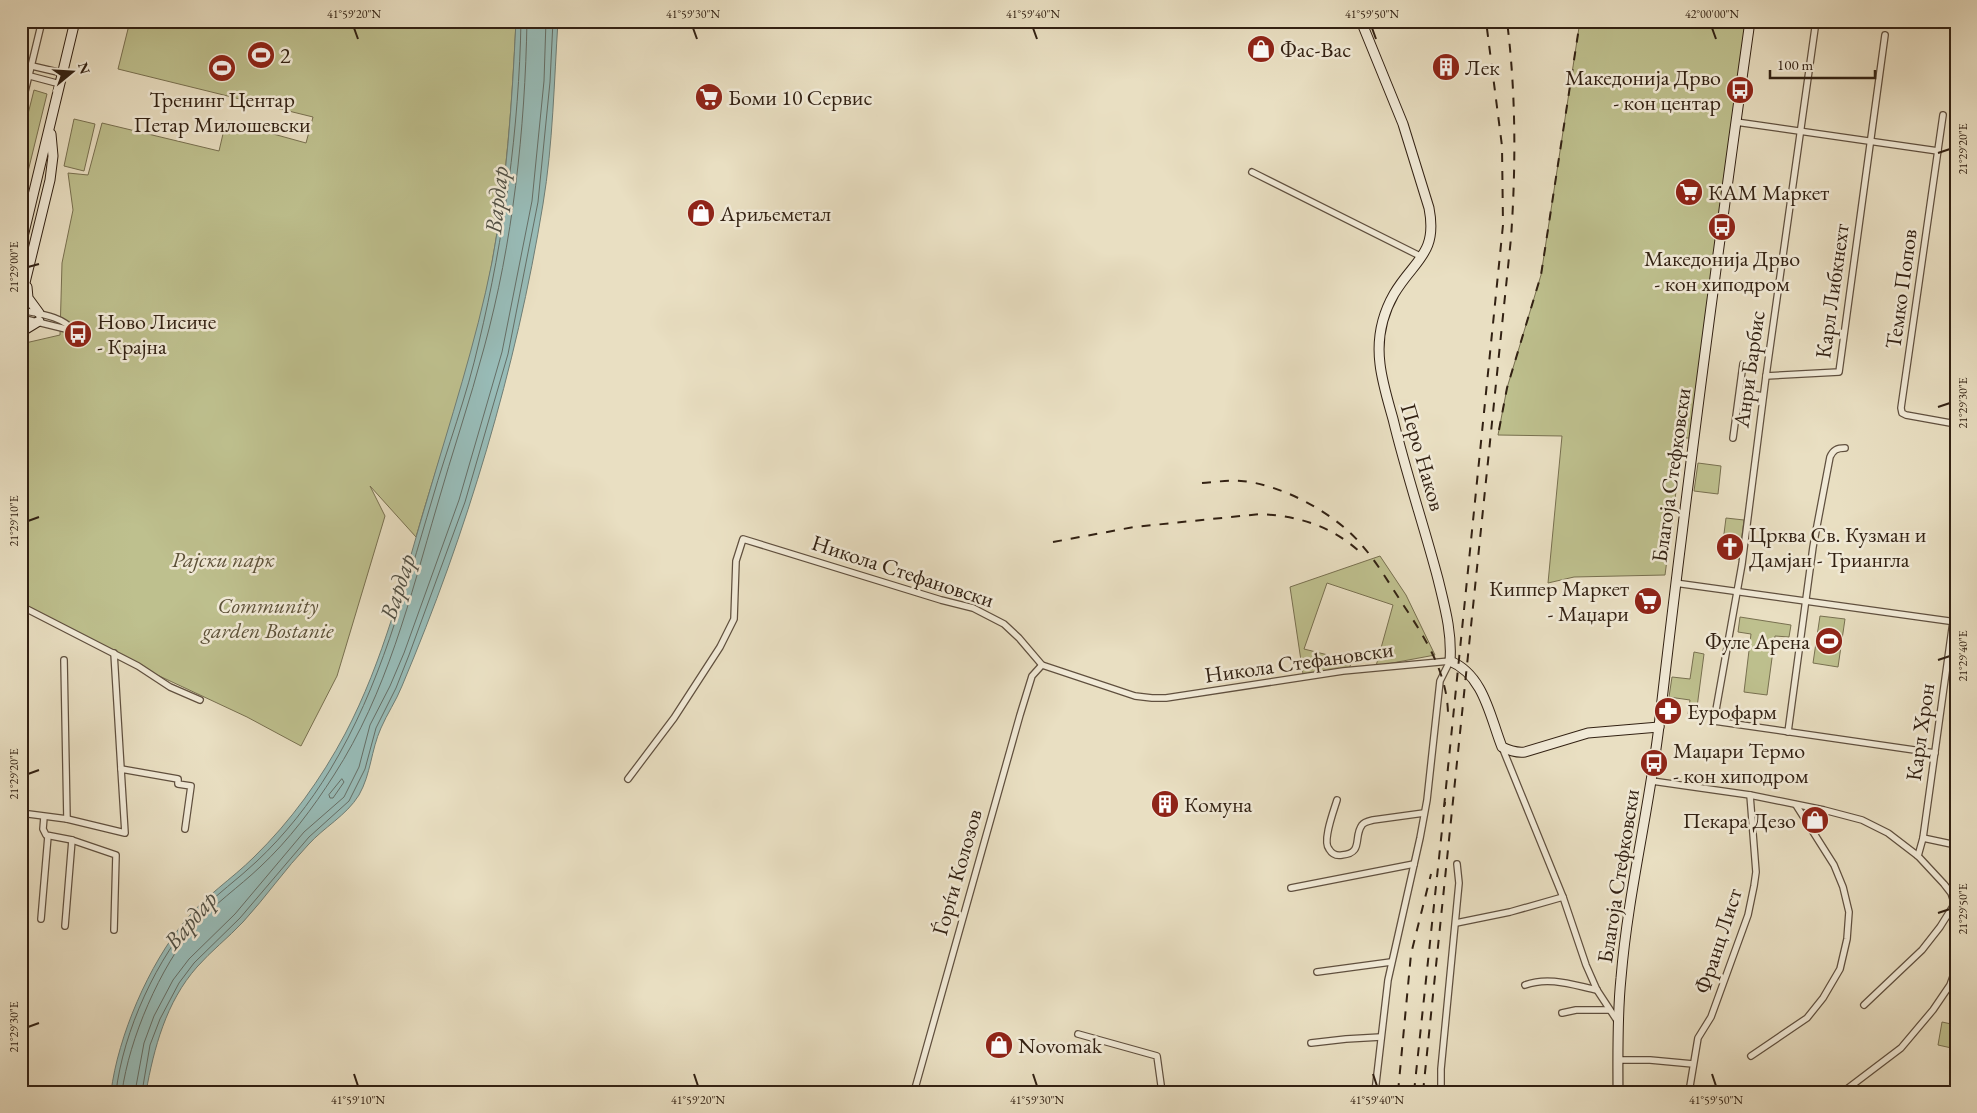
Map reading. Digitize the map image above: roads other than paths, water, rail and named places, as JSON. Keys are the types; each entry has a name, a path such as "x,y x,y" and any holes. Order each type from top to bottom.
{"street":[{"path":"21,108 42,21"},
{"path":"21,245 75,21"},
{"name":"Перо Наков","path":"1361,21 1403,124 1429,208 1432,232 1429,244 1422,257 1394,294 1388,308 1382,325 1380,364 1398,439 1429,544 1448,620 1451,636 1450,661"},
{"name":"Благоја Стефковски","path":"1618,1092 1618,1022 1624,952 1639,846 1652,781 1675,583 1750,21"},
{"name":"Анри Барбис","path":"1788,732 1714,721 1737,591 1816,21"},
{"path":"1952,21 1956,27"},
{"name":"Карл Либкнехт","path":"1766,376 1839,372 1885,35"},
{"path":"32,66 62,73"},
{"path":"30,76 60,84"},
{"name":"Темко Попов","path":"1943,115 1901,408 1902,413 1906,415 1956,424"},
{"path":"1736,122 1938,152"},
{"path":"21,299 50,180 53,156 50,126"},
{"path":"1252,172 1422,257"},
{"path":"27,279 28,298 39,317"},
{"path":"21,310 39,317 74,331 68,323 39,317 21,318"},
{"path":"21,332 39,317"},
{"path":"1733,438 1743,364"},
{"path":"1740,392 1763,396"},
{"path":"1845,448 1836,449 1830,457 1813,546 1788,732 1935,753"},
{"name":"Никола Стефановски","path":"628,779 674,718 720,647 734,619 736,561 743,539 972,608 1004,624 1042,665 1135,696 1152,698 1343,671 1450,661"},
{"path":"1675,583 1954,622"},
{"name":"Карл Хрон","path":"1918,856 1923,838 1956,600"},
{"path":"21,606 138,666 170,687 200,700"},
{"path":"21,813 67,819 125,833 114,653"},
{"path":"64,660 67,819"},
{"path":"1375,1092 1391,962 1424,813 1440,681 1450,661 1458,665 1479,685 1502,747 1517,753 1588,733 1659,727"},
{"name":"Ѓорѓи Колозов","path":"914,1092 1020,715 1032,676 1042,665"},
{"path":"21,804 24,793 24,672"},
{"name":"Благоја Стефковски","path":"1502,747 1564,897 1586,965 1597,990 1618,1022"},
{"path":"122,769 178,779 178,784 191,786 185,829"},
{"path":"1652,781 1750,795 1862,820 1888,833 1918,856 1944,884 1955,905 1922,950 1864,1005"},
{"name":"Франц Лист","path":"1689,1092 1698,1038 1711,1017 1750,905 1756,872 1750,795"},
{"path":"1337,800 1326,839 1326,847 1338,856 1350,854 1355,849 1361,826 1365,823 1373,820 1424,813"},
{"path":"1751,1056 1807,1018 1823,998 1840,969 1847,939 1849,912 1843,887 1834,865 1796,805"},
{"path":"44,817 44,831 48,836 72,840 116,855 114,930"},
{"path":"41,919 48,836"},
{"path":"1923,838 1956,845"},
{"path":"65,926 72,840"},
{"path":"1291,888 1414,864"},
{"path":"1441,1092 1441,1069 1459,883 1457,864"},
{"path":"1456,923 1510,912 1564,897"},
{"path":"1317,972 1391,962"},
{"path":"1843,1092 1900,1048 1933,1010 1950,985 1956,968"},
{"path":"1525,985 1539,981 1561,981 1597,990"},
{"path":"1562,1014 1576,1010 1609,1010"},
{"path":"1078,1034 1157,1056 1162,1092"},
{"path":"1311,1043 1381,1037"},
{"path":"1618,1060 1650,1060 1693,1064"}],"water":[{"name":"Вардар","path":"516,21 558,21 551,136 543,204 532,266 504,388 468,509 426,628 400,692 383,723 366,779 359,795 348,809 308,845 243,922 202,961 186,981 169,1010 157,1042 146,1092 111,1092 120,1048 128,1025 159,958 193,912 268,843 304,799 326,767 345,734 359,706 382,649 462,382 486,292 505,172 511,112"}],"railway":[{"path":"1444,807 1503,225 1502,146 1486,21"},
{"path":"1423,1092 1511,238 1514,130 1512,75 1507,21"},
{"path":"1499,430 1507,388 1541,275 1580,21"},
{"path":"1202,483 1241,481 1273,488 1306,502 1336,521 1349,532 1378,566 1427,644 1444,684 1448,713"},
{"path":"1053,542 1134,527 1260,514 1288,517 1327,529 1361,553"},
{"path":"1414,1092 1445,802"},
{"path":"1398,1092 1411,954 1431,874"}],"place":[{"name":"Фас-Вас","path":"1261,49"},
{"name":"2","path":"261,55"},
{"name":"Лек","path":"1446,67"},
{"name":"Тренинг Центар Петар Милошевски","path":"222,68"},
{"name":"Македонија Дрво - кон центар","path":"1740,90"},
{"name":"Боми 10 Сервис","path":"709,97"},
{"name":"КАМ Маркет","path":"1689,192"},
{"name":"Ариљеметал","path":"701,213"},
{"name":"Македонија Дрво - кон хиподром","path":"1722,227"},
{"name":"Ново Лисиче - Крајна","path":"78,334"},
{"name":"Црква Св. Кузман и Дамјан - Триангла","path":"1730,547"},
{"name":"Киппер Маркет - Маџари","path":"1648,601"},
{"name":"Фуле Арена","path":"1829,641"},
{"name":"Еурофарм","path":"1668,711"},
{"name":"Маџари Термо - кон хиподром","path":"1654,763"},
{"name":"Комуна","path":"1165,804"},
{"name":"Пекара Дезо","path":"1815,820"},
{"name":"Novomak","path":"999,1045"}],"park label":[{"name":"Рајски парк","path":"223,559"},
{"name":"Community garden Bostanie","path":"268,618"}]}
